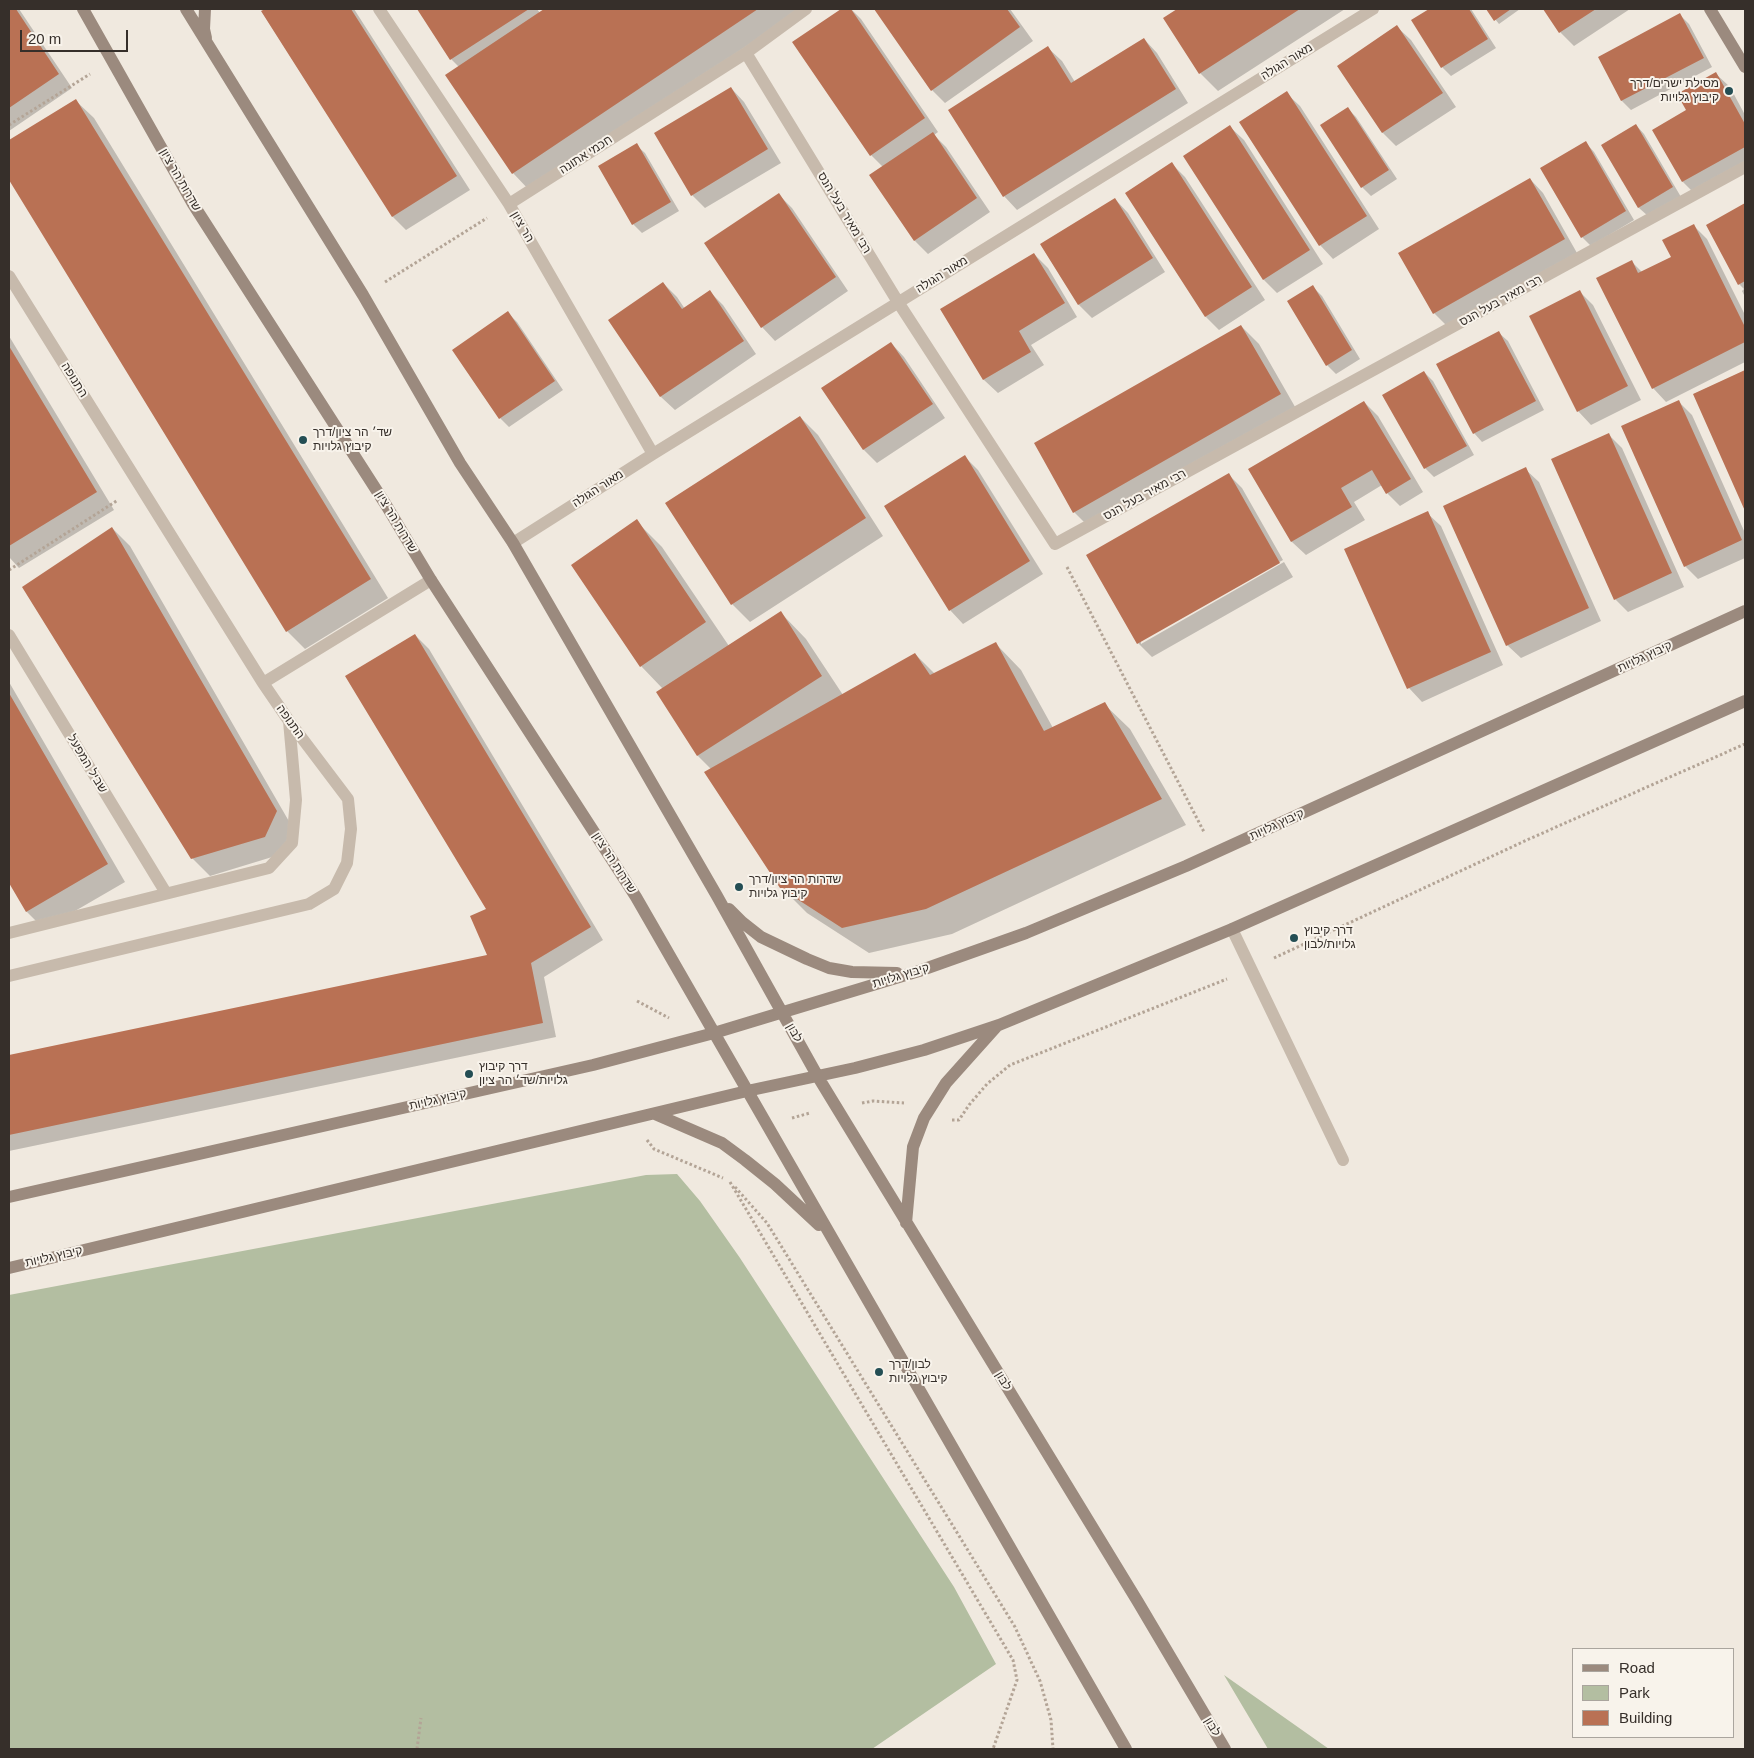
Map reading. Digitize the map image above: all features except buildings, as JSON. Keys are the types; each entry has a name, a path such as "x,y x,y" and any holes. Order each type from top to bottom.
{"main road":[{"name":"שדרות הר ציון","path":"83,9 193,204 386,505 431,580 636,897 714,1033"},
{"path":"186,9 363,295 460,463 513,543 782,1011"},
{"path":"205,9 204,29 209,48"},
{"path":"1710,9 1745,67"},
{"name":"קיבוץ גלויות","path":"9,1197 593,1065 714,1033 919,971 1026,932 1186,866 1745,611"},
{"name":"קיבוץ גלויות","path":"9,1268 748,1091 818,1077 924,1050 999,1024 1232,929 1745,700"},
{"path":"717,896 742,922 761,936 829,968 873,974 919,971"},
{"name":"לבון","path":"782,1011 818,1077 1138,1602 1225,1749"},
{"path":"906,1223 913,1147 924,1118 946,1083 999,1024"},
{"path":"714,1033 1126,1749"},
{"path":"655,1114 722,1143 805,1211 833,1240"}],"street":[{"name":"הר ציון","path":"379,9 509,204 653,454"},
{"name":"חכמי אתונה","path":"509,204 746,53 806,9"},
{"name":"מאור הגולה","path":"513,543 653,454 1373,9"},
{"name":"רבי מאיר בעל הנס","path":"746,53 898,302 1055,544 1745,168"},
{"name":"התנופה","path":"9,276 263,683 348,799 351,830 347,863 334,889 309,904 9,976"},
{"path":"263,683 431,580"},
{"name":"שביל המפעל","path":"9,635 166,893"},
{"path":"9,933 269,868 292,843 296,800 289,721"},
{"path":"1232,929 1343,1160"}],"path":[{"path":"9,125 112,60"},
{"path":"363,295 509,204"},
{"path":"9,570 140,486"},
{"path":"1055,544 1204,833"},
{"path":"924,1118 960,1120 969,1105 987,1084 1010,1065 1251,969 1529,839 1745,744"},
{"path":"1197,836 1213,829"},
{"path":"638,1001 669,1018"},
{"path":"642,1134 654,1148 729,1180 766,1223 1015,1627 1040,1681 1050,1720 1052,1749"},
{"path":"729,1180 1013,1660 1016,1680 993,1749"},
{"path":"417,1749 421,1718"}],"green space":[{"path":"677,1174 700,1201 740,1258 954,1587 996,1664 872,1749 9,1749 9,1295 646,1175"},
{"path":"1224,1675 1329,1749 1268,1749"}],"place":[{"name":"מסילת ישרים/דרך קיבוץ גלויות","path":"1729,91"},
{"name":"שד׳ הר ציון/דרך קיבוץ גלויות","path":"303,440"},
{"name":"שדרות הר ציון/דרך קיבוץ גלויות","path":"739,887"},
{"name":"דרך קיבוץ גלויות/לבון","path":"1294,938"},
{"name":"דרך קיבוץ גלויות/שד׳ הר ציון","path":"469,1074"},
{"name":"לבון/דרך קיבוץ גלויות","path":"879,1372"}]}
